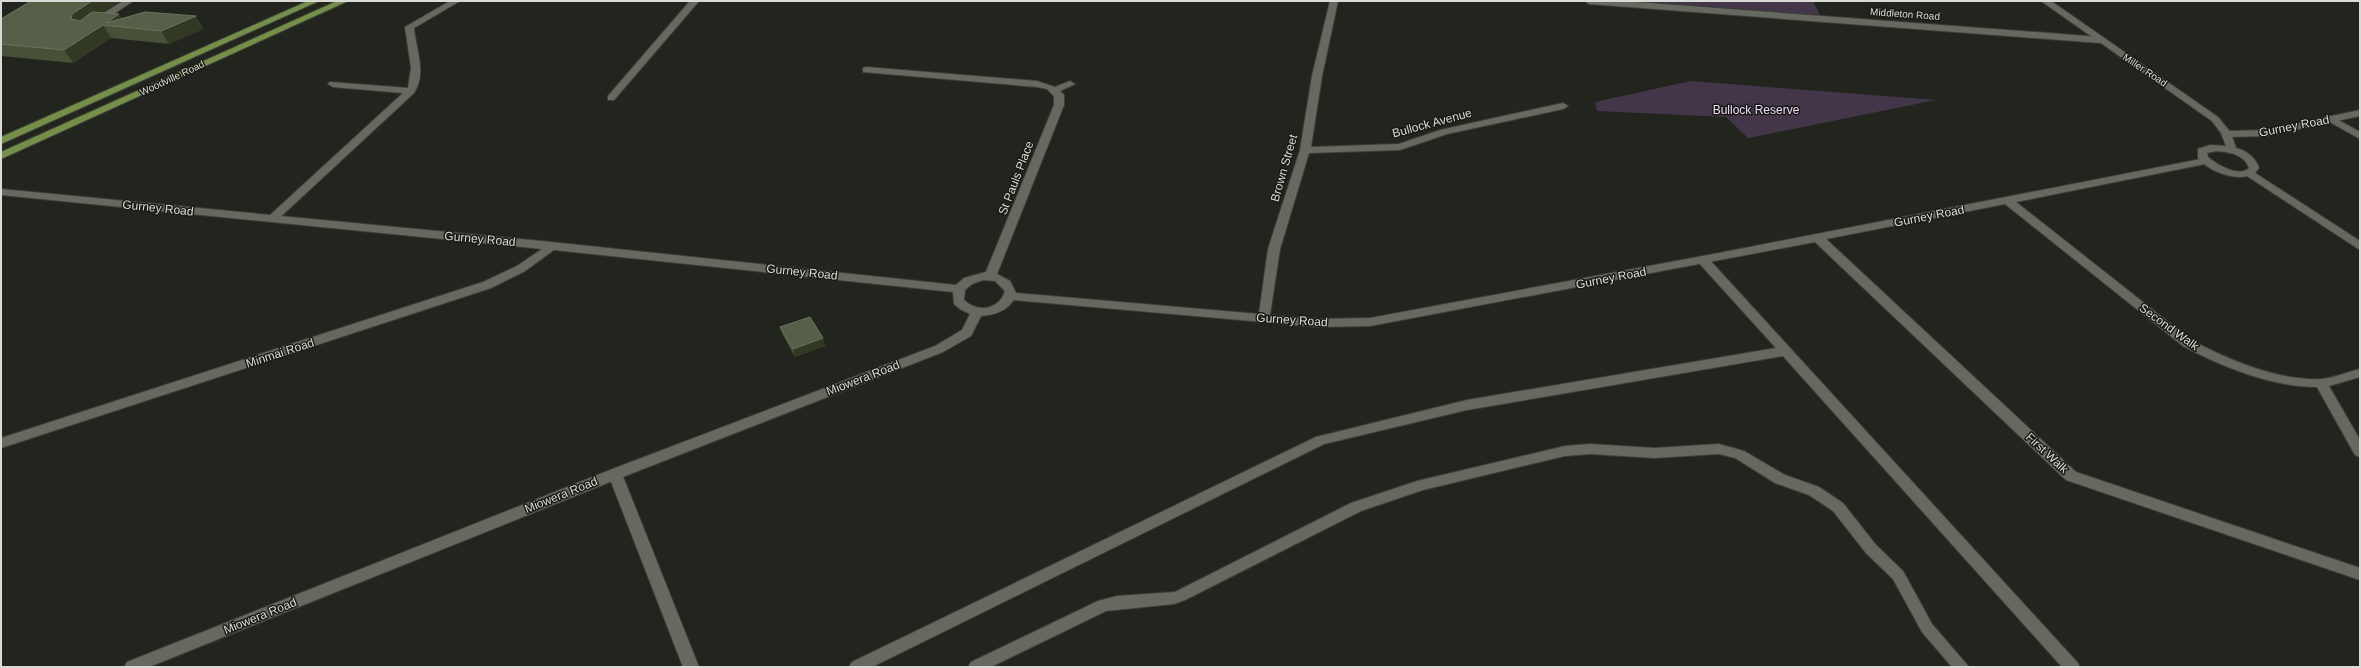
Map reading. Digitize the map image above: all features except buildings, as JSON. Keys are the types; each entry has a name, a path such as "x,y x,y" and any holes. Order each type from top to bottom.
{"main road":[{"name":"Woodville Road","path":"1,141 315,1"},
{"name":"Woodville Road","path":"1,156 344,1"}],"street":[{"path":"90,26 129,1"},
{"path":"272,219 411,91 416,84 408,27 456,1"},
{"path":"611,98 695,1"},
{"name":"Brown Street","path":"1264,318 1274,249 1305,150 1317,76 1334,1"},
{"name":"Middleton Road","path":"1589,1 2100,40"},
{"name":"Miller Road","path":"2045,1 2202,109 2215,119 2228,134"},
{"path":"866,70 1037,84 1055,90 1070,84"},
{"path":"333,84 411,91"},
{"name":"St Pauls Place","path":"990,276 1059,105 1059,95 1055,90"},
{"name":"Bullock Avenue","path":"1305,150 1400,147 1444,132 1563,106"},
{"name":"Gurney Road","path":"2228,134 2266,133 2360,113"},
{"path":"2332,119 2360,136"},
{"path":"2228,134 2231,142 2231,150"},
{"path":"2249,173 2253,171 2254,164 2245,156 2231,150 2216,147 2206,149 2202,154 2206,161 2227,172 2249,173 2360,246"},
{"name":"Gurney Road","path":"1011,296 1319,323 1370,322 1818,238 2206,161"},
{"name":"Gurney Road","path":"1,192 551,246 959,289"},
{"name":"Second Walk","path":"2007,200 2187,343 2213,357 2293,381 2321,383 2360,373"},
{"name":"First Walk","path":"1818,238 2071,476 2360,574"},
{"name":"Minmai Road","path":"1,443 487,285 524,269 536,261 551,246"},
{"path":"1703,260 2072,667"},
{"path":"990,276 998,278 1009,285 1011,296 1002,306 990,311 977,312 962,306 958,301 959,289 968,281 990,276"},
{"name":"Miowera Road","path":"132,667 616,474 939,349 967,333 977,312"},
{"path":"857,667 1322,440 1467,405 1785,351"},
{"path":"2321,383 2360,452"},
{"path":"976,667 1103,605 1117,602 1174,598 1180,596 1356,507 1403,490 1565,451 1598,449 1655,452 1719,449 1739,454 1780,479 1814,491 1838,507 1871,549 1898,575 1927,628 1961,667"},
{"path":"616,474 691,667"}],"green space":[{"path":"1621,1 1813,1 1821,17"},
{"name":"Bullock Reserve","path":"1691,81 1936,100 1748,138 1726,117 1597,111 1595,102"}]}
